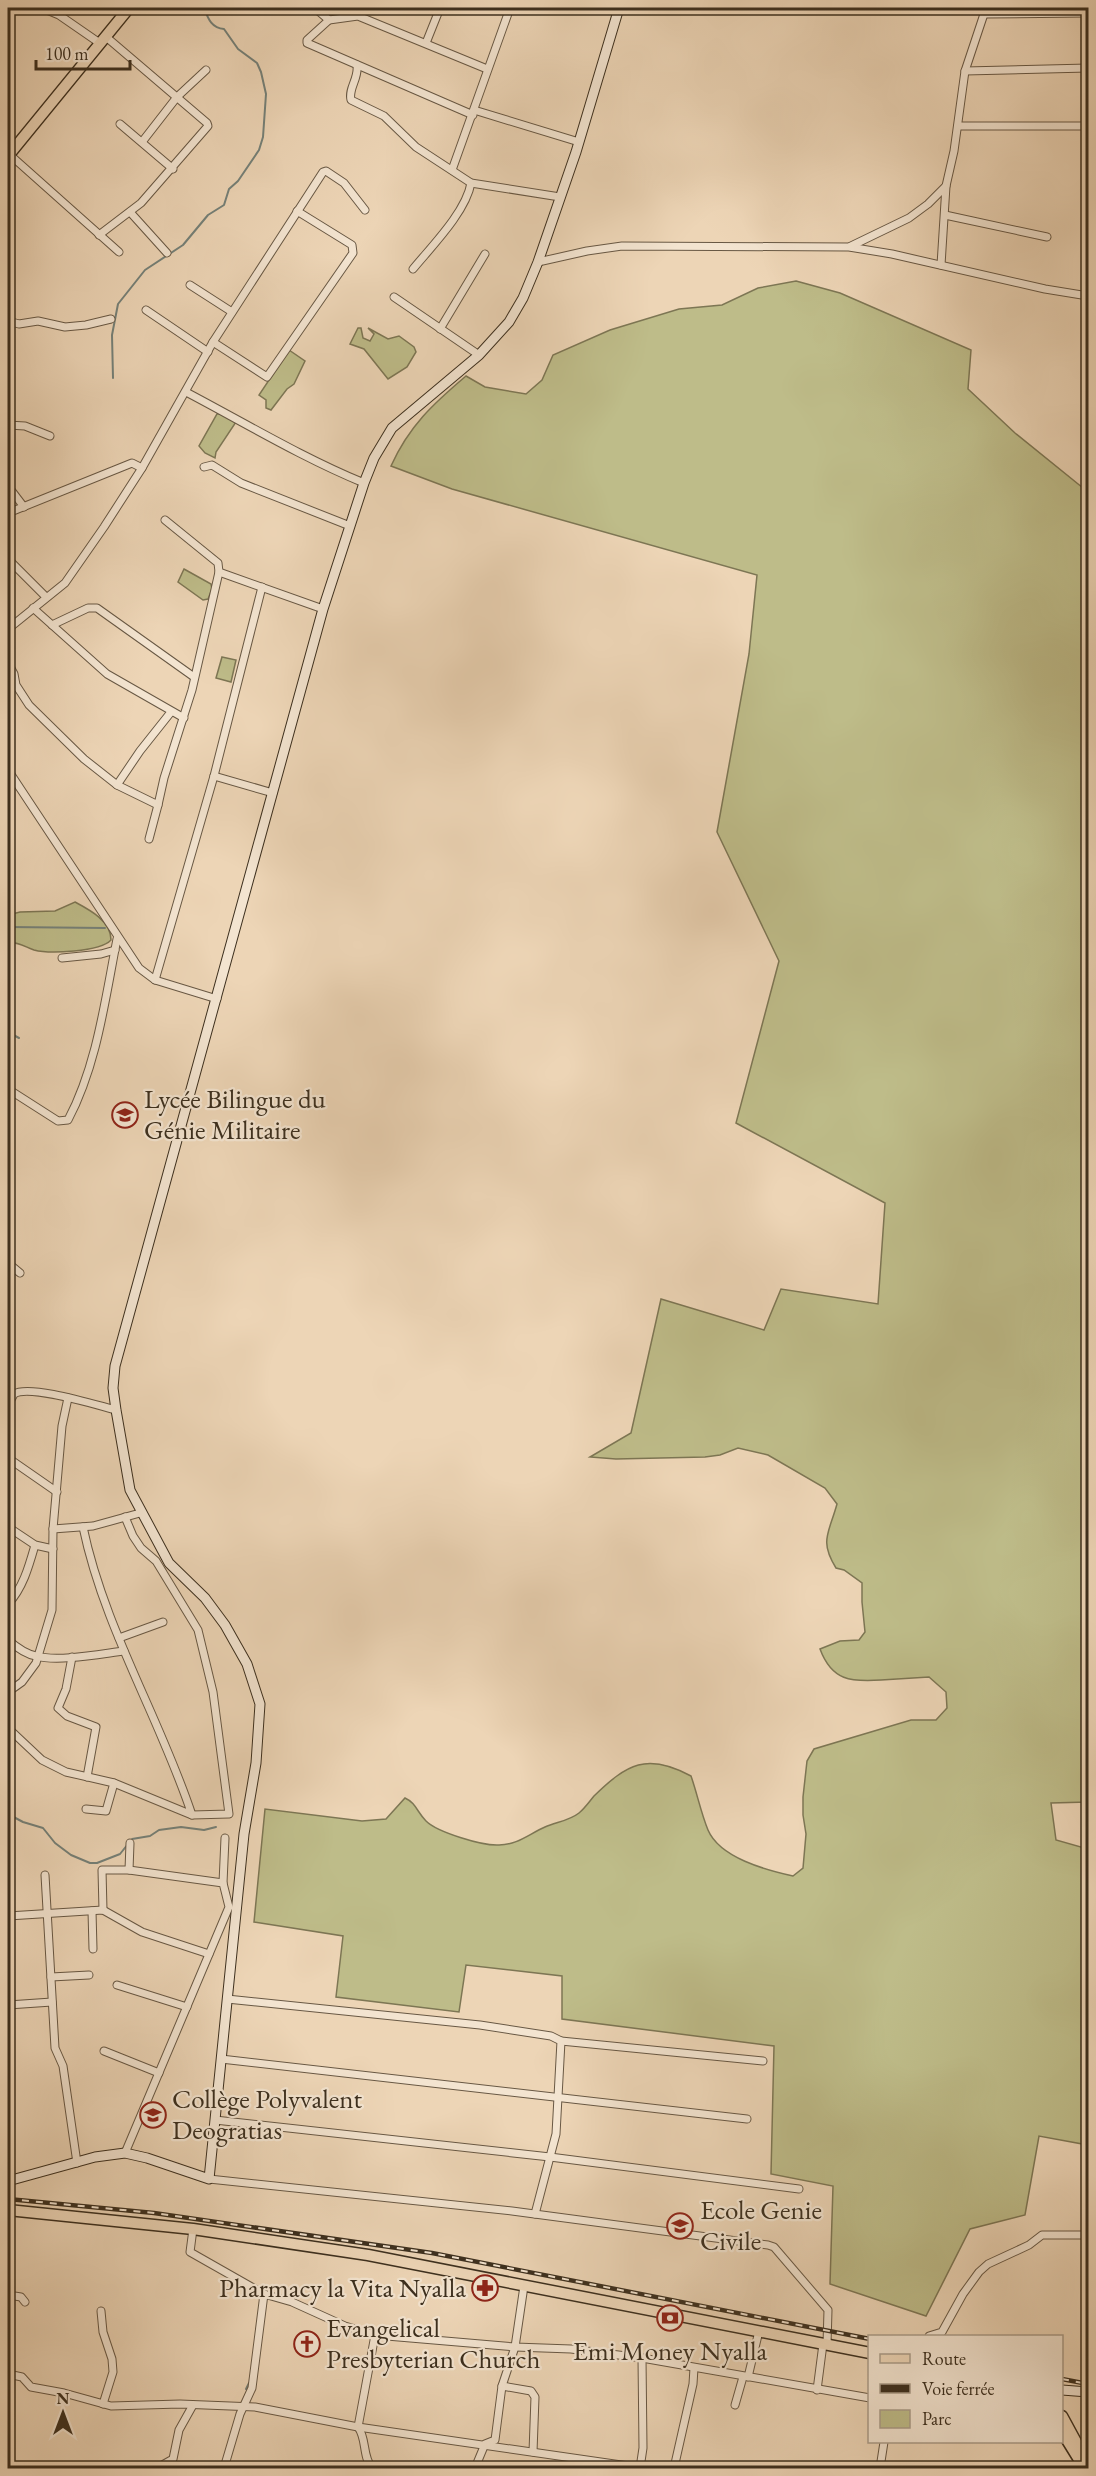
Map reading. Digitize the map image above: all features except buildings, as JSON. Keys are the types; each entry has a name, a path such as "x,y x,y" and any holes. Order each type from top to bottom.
{"main road":[{"path":"8,155 129,8"},
{"path":"8,2181 95,2157 125,2153 209,2179 243,1834 256,1763 259,1697 247,1664 225,1625 205,1598 169,1563 140,1513 127,1478 113,1388 115,1366 323,609 364,483 374,458 392,428 479,355 509,322 523,298 538,262 579,142 619,8"},
{"path":"8,2210 193,2229 368,2255 868,2353"},
{"path":"1063,2390 1089,2392"},
{"path":"1063,2420 1067,2435 1084,2462"}],"street":[{"path":"42,8 55,10 103,40 177,97 208,126 173,169 130,212 99,235"},
{"path":"315,8 329,21"},
{"path":"426,44 440,8"},
{"path":"452,170 510,8"},
{"path":"941,265 946,186 966,71 985,11 1089,13"},
{"path":"487,69 358,16 329,21 307,40 307,44 474,113 579,142"},
{"path":"357,65 358,75 350,93 351,100 384,116 416,147 471,183 560,197"},
{"path":"966,71 1089,68"},
{"path":"142,142 177,97 206,70"},
{"path":"120,124 173,169"},
{"path":"958,126 1089,126"},
{"path":"8,155 119,252"},
{"path":"8,629 65,583 142,468 232,312 297,211 326,171 344,183 365,210"},
{"path":"413,269 446,229 467,198 471,183"},
{"path":"849,247 909,218 928,204 946,186"},
{"path":"213,342 266,377 269,376 353,253 352,245 297,211"},
{"path":"130,212 166,253"},
{"path":"945,215 1047,237"},
{"path":"538,262 613,246 849,247 1089,296"},
{"path":"440,329 485,254"},
{"path":"190,285 232,312"},
{"path":"394,297 479,355"},
{"path":"146,310 208,352"},
{"path":"8,321 19,324 38,321 65,327 111,319"},
{"path":"186,392 288,445 315,462 364,483"},
{"path":"8,425 25,426 50,436"},
{"path":"8,513 132,463 142,468"},
{"path":"204,467 212,465 241,483 350,526"},
{"path":"8,486 24,507"},
{"path":"149,839 164,778 184,718 219,572 218,563 165,520"},
{"path":"8,559 46,597"},
{"path":"219,572 323,609"},
{"path":"155,980 214,776 262,587"},
{"path":"33,608 107,674 184,718"},
{"path":"52,625 88,608 97,608 194,677"},
{"path":"8,663 14,674 16,685 29,705 84,759 117,785 158,805"},
{"path":"117,785 171,712"},
{"path":"8,770 117,939 139,968 155,980 217,999"},
{"path":"214,776 273,793"},
{"path":"8,1089 58,1121 68,1120 81,1094 96,1040 117,939"},
{"path":"62,958 101,954 115,950"},
{"path":"8,1263 20,1273"},
{"path":"8,1406 18,1391 68,1398 116,1410"},
{"path":"8,1692 22,1682 37,1657 52,1610 53,1529 62,1426 68,1398"},
{"path":"8,1458 57,1492"},
{"path":"53,1529 83,1527 140,1513"},
{"path":"8,1728 42,1760 66,1772 114,1784 192,1815 229,1814 213,1692 195,1624 156,1561 141,1548 133,1536 125,1517"},
{"path":"8,1527 35,1545 53,1550"},
{"path":"83,1527 88,1549 119,1638 183,1786 192,1815"},
{"path":"8,1604 27,1573 35,1545"},
{"path":"119,1638 163,1622"},
{"path":"8,1640 37,1657 72,1657 124,1651"},
{"path":"72,1657 66,1689 58,1708 67,1716 96,1727 87,1777"},
{"path":"86,1809 106,1810 114,1784"},
{"path":"125,2153 229,1907 223,1883 225,1838"},
{"path":"129,1870 130,1843"},
{"path":"103,1910 102,1869 129,1870 223,1883"},
{"path":"45,1875 55,2048 63,2066 77,2163"},
{"path":"8,1916 103,1910 142,1932 209,1954"},
{"path":"92,1911 93,1949"},
{"path":"51,1977 89,1975"},
{"path":"117,1985 187,2007"},
{"path":"227,1999 480,2025 551,2036 561,2041 763,2061"},
{"path":"8,2005 52,2002"},
{"path":"535,2214 555,2134 561,2041"},
{"path":"104,2051 159,2073"},
{"path":"221,2059 747,2119"},
{"path":"215,2120 550,2157 799,2189"},
{"path":"209,2179 535,2214 774,2247 828,2310 817,2390"},
{"path":"193,2229 190,2252 264,2294 292,2302 345,2326 375,2335 515,2347 571,2349 642,2358 868,2398"},
{"path":"934,2335 942,2332 963,2294 988,2264 1029,2245 1042,2235 1089,2235"},
{"path":"475,2469 485,2444 495,2440 502,2386 515,2347 524,2286"},
{"path":"224,2469 254,2378 264,2294"},
{"path":"8,2295 21,2297 25,2302"},
{"path":"101,2311 113,2372 103,2404"},
{"path":"735,2405 746,2377 759,2331"},
{"path":"372,2469 366,2461 362,2433 358,2427 375,2335"},
{"path":"8,2374 22,2378 31,2387 111,2406 244,2406 358,2427 641,2468 643,2448 642,2358"},
{"path":"674,2469 693,2384 694,2368"},
{"path":"502,2386 534,2393 537,2403 533,2452"},
{"path":"157,2469 173,2459 179,2430 193,2405"},
{"path":"879,2469 884,2443"},
{"path":"575,2469 577,2459"}],"green space":[{"path":"796,281 840,293 971,350 968,389 1015,433 1088,492 1088,1802 1051,1803 1056,1840 1088,1849 1088,2145 1039,2136 1025,2215 970,2229 926,2316 830,2284 833,2186 771,2174 774,2046 562,2019 562,1976 466,1965 459,2012 336,1997 343,1936 254,1922 265,1809 362,1821 386,1819 405,1798 414,1805 426,1821 440,1830 460,1838 491,1845 505,1845 575,1816 617,1776 638,1765 650,1763 676,1769 691,1776 708,1830 723,1848 745,1861 793,1876 803,1868 806,1834 803,1797 807,1761 814,1749 911,1720 936,1720 947,1708 946,1692 929,1677 852,1680 830,1668 825,1660 820,1649 840,1641 859,1640 865,1632 862,1583 844,1570 836,1568 828,1551 827,1537 837,1504 825,1488 768,1455 738,1448 720,1455 705,1457 616,1459 590,1457 631,1433 661,1299 764,1330 781,1289 878,1304 885,1203 736,1123 779,961 717,832 749,654 757,575 452,489 391,466 406,439 423,416 466,376 485,387 526,394 542,380 553,355 610,330 679,309 722,305 758,288"},
{"path":"358,328 361,328 363,338 370,341 374,334 368,328 388,339 399,336 414,347 416,352 407,367 388,379 364,349 350,344"},
{"path":"289,350 305,361 294,384 287,389 271,410 266,408 266,400 259,395"},
{"path":"223,413 236,422 216,452 215,458 205,453 199,446 217,414"},
{"path":"184,569 211,584 212,589 208,599 203,600 178,582"},
{"path":"222,657 236,660 231,682 216,678"},
{"path":"75,902 104,922 111,940 96,947 62,952 34,950 8,943 8,915 20,912 55,911"}],"waterway":[{"path":"113,378 112,335 118,304 145,270 183,245 208,215 224,205 229,189 238,181 259,150 263,137 266,94 257,63 238,49 224,29 213,25 204,8"},
{"path":"8,927 105,928"},
{"path":"8,1032 19,1038"},
{"path":"8,1814 23,1822 43,1828 55,1843 71,1855 90,1863 97,1863 120,1854 132,1839 150,1836 159,1830 181,1827 204,1830 216,1827"},
{"path":"246,2389 249,2383"}],"railway":[{"path":"8,2199 154,2213 432,2253 868,2339"},
{"path":"1063,2379 1088,2384"}],"place":[{"name":"Lycée Bilingue du Génie Militaire","path":"125,1115"},
{"name":"Collège Polyvalent Deogratias","path":"153,2115"},
{"name":"Ecole Genie Civile","path":"680,2226"},
{"name":"Pharmacy la Vita Nyalla","path":"485,2288"},
{"name":"Emi Money Nyalla","path":"670,2318"},
{"name":"Evangelical Presbyterian Church","path":"307,2344"}]}
